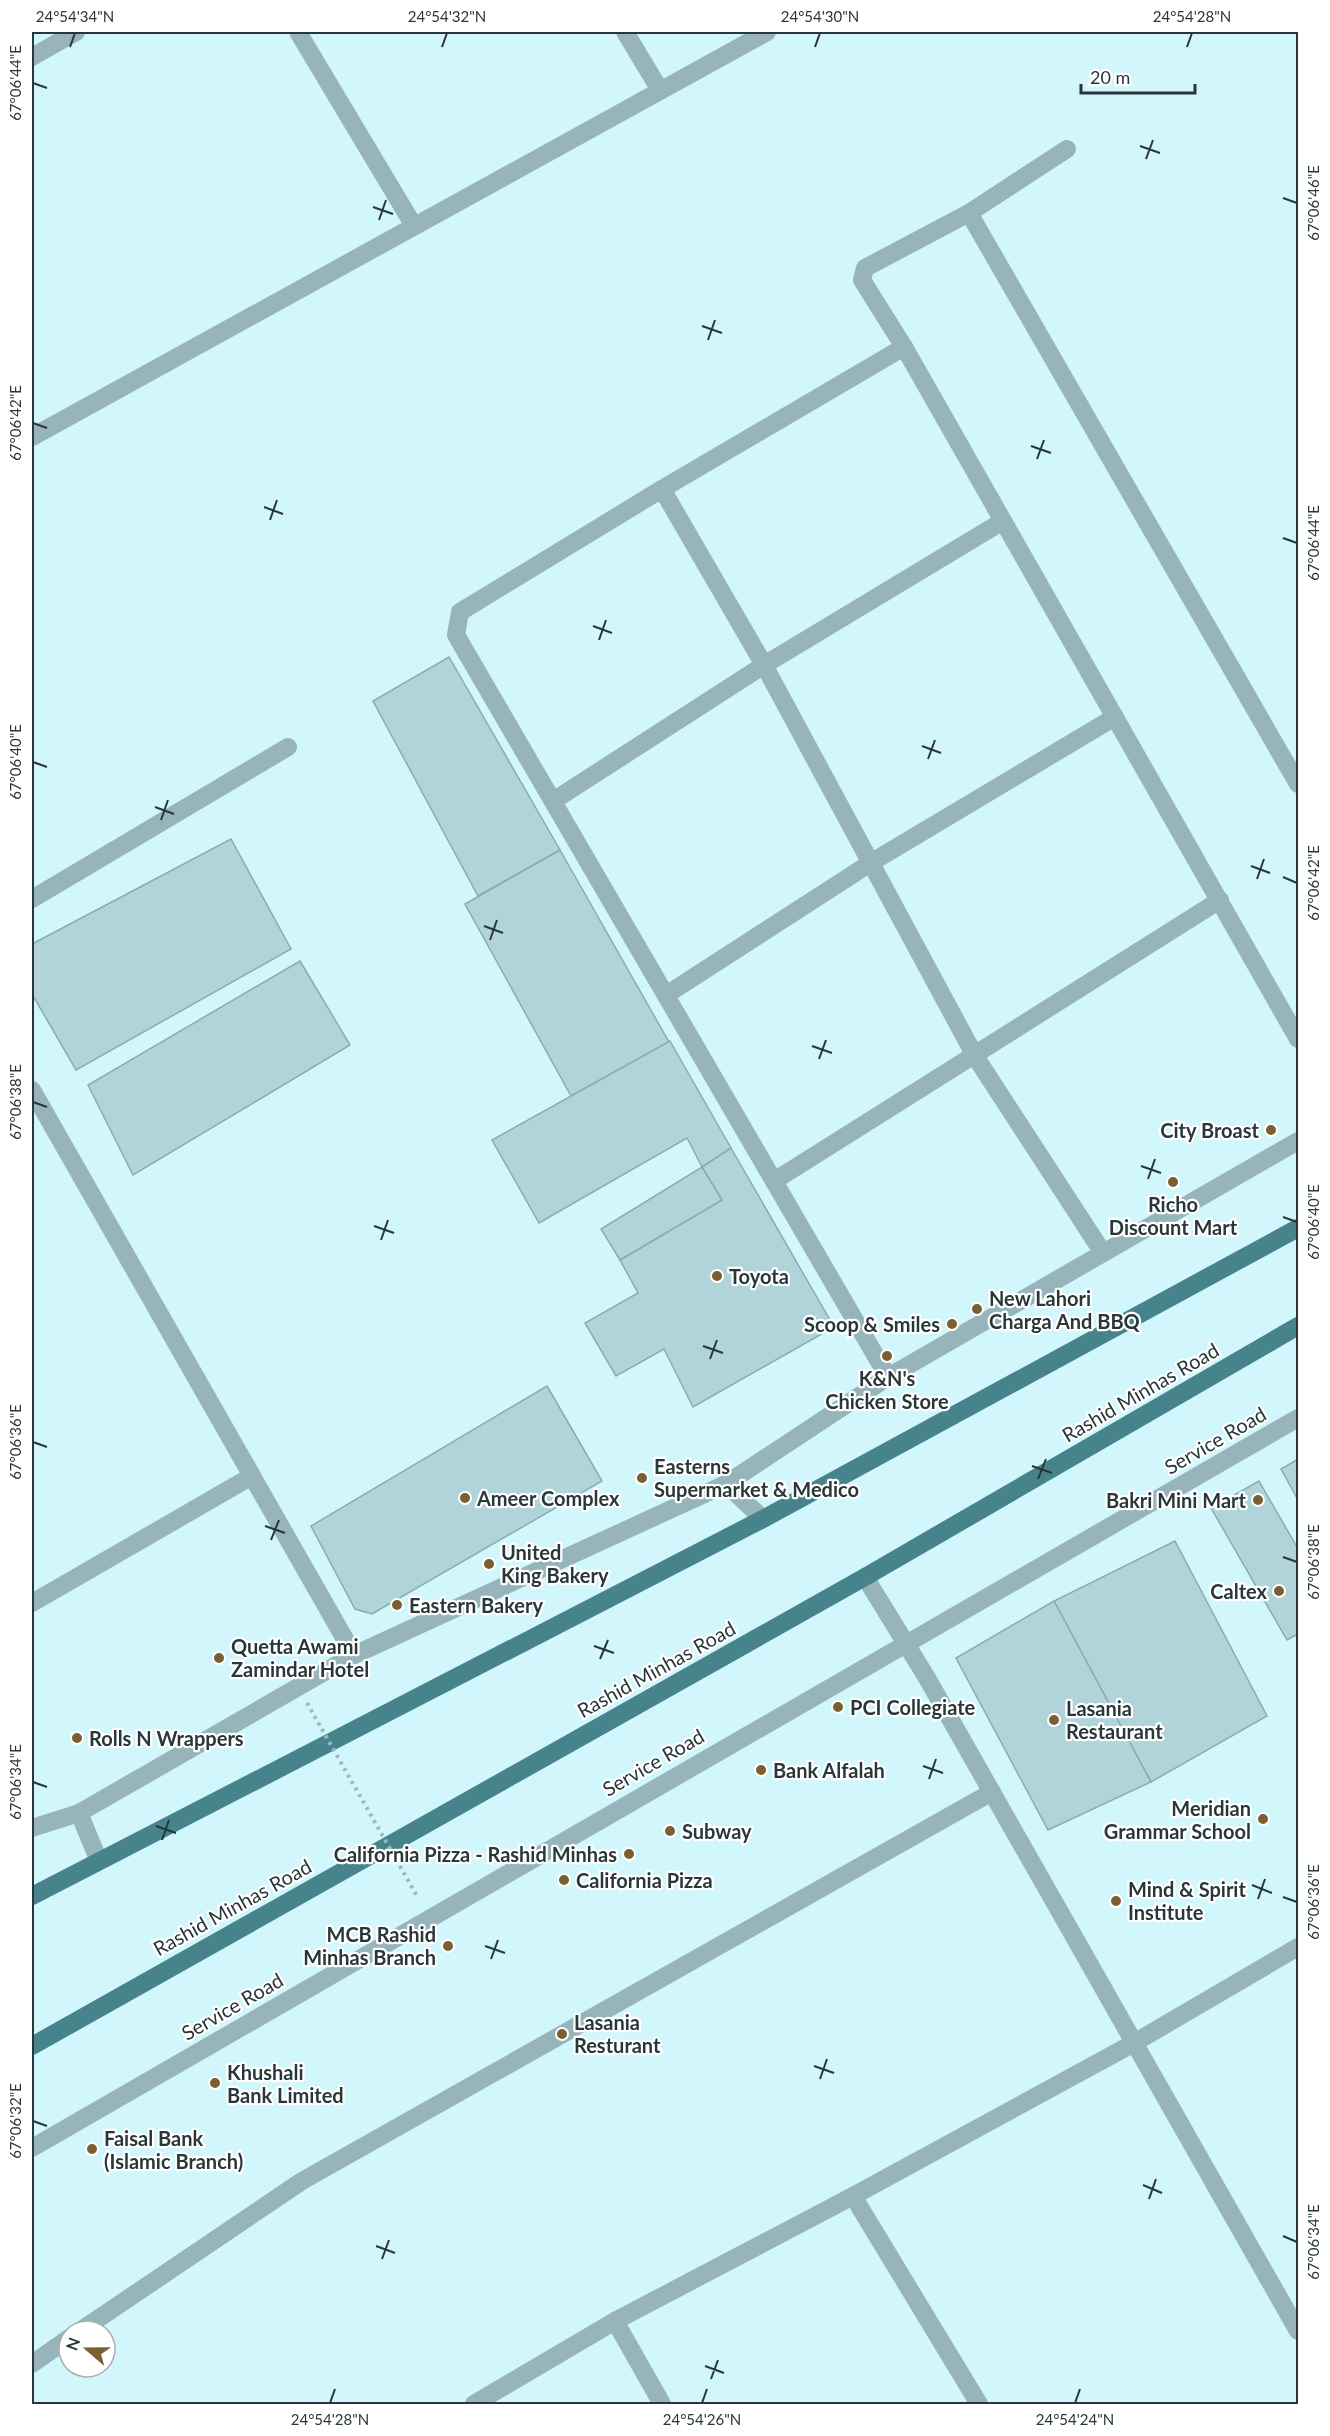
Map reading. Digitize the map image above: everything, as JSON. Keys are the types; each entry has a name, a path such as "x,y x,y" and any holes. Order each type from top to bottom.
{"main road":[{"path":"32,1896 763,1519 1299,1228"},
{"name":"Rashid Minhas Road","path":"32,2046 865,1577 1299,1326"}],"street":[{"path":"32,57 76,32"},
{"path":"298,32 414,226"},
{"path":"625,32 660,90"},
{"path":"32,437 767,32"},
{"path":"1067,149 969,213 864,268 862,280 904,347 1299,1039"},
{"path":"969,213 1299,784"},
{"path":"888,1377 456,635 460,612 662,489 904,347"},
{"path":"662,489 764,665 975,1056 1103,1253"},
{"path":"553,801 764,665 1003,521"},
{"path":"666,995 872,862 1115,717"},
{"path":"32,899 288,747"},
{"path":"774,1181 1220,900"},
{"path":"32,1090 354,1655"},
{"path":"32,1828 79,1813 354,1655 726,1484 888,1377 1299,1141"},
{"name":"Service Road","path":"32,2148 906,1642 1299,1418"},
{"path":"32,1603 252,1476"},
{"path":"726,1484 763,1519"},
{"path":"865,1577 906,1642 1299,2331"},
{"path":"98,2319 302,2181 992,1792"},
{"path":"79,1813 99,1862"},
{"path":"474,2404 615,2321 854,2196 1134,2043 1299,1947"},
{"path":"854,2196 979,2404"},
{"path":"615,2321 662,2404"},
{"path":"32,2364 57,2346"}],"path":[{"path":"307,1703 417,1896"}],"building":[{"path":"449,657 560,850 478,896 373,701"},
{"path":"231,839 291,949 76,1070 32,994 32,944"},
{"path":"560,850 669,1042 571,1096 465,904"},
{"path":"300,961 350,1045 133,1175 88,1085"},
{"path":"670,1041 731,1148 702,1167 687,1138 539,1223 492,1140"},
{"name":"Toyota","path":"731,1148 834,1327 693,1407 664,1349 616,1376 585,1323 638,1293 620,1260 722,1200 702,1167"},
{"path":"702,1167 722,1200 620,1260 601,1229"},
{"name":"Ameer Complex","path":"547,1386 602,1481 372,1614 355,1609 311,1526"},
{"path":"1298,1459 1298,1500 1281,1469"},
{"name":"Caltex","path":"1259,1481 1298,1549 1298,1634 1287,1640 1211,1508"},
{"path":"1175,1541 1267,1716 1151,1782 1054,1601"},
{"name":"Lasania Restaurant","path":"1054,1601 1151,1782 1048,1830 956,1658"}],"place":[{"name":"City Broast","path":"1271,1130"},
{"name":"Richo Discount Mart","path":"1173,1182"},
{"name":"Toyota","path":"717,1276"},
{"name":"New Lahori Charga And BBQ","path":"977,1309"},
{"name":"Scoop & Smiles","path":"952,1324"},
{"name":"K&N's Chicken Store","path":"887,1356"},
{"name":"Easterns Supermarket & Medico","path":"642,1478"},
{"name":"Ameer Complex","path":"465,1498"},
{"name":"Bakri Mini Mart","path":"1258,1500"},
{"name":"United King Bakery","path":"489,1564"},
{"name":"Caltex","path":"1279,1591"},
{"name":"Eastern Bakery","path":"397,1605"},
{"name":"Quetta Awami Zamindar Hotel","path":"219,1658"},
{"name":"PCI Collegiate","path":"838,1707"},
{"name":"Lasania Restaurant","path":"1054,1720"},
{"name":"Rolls N Wrappers","path":"77,1738"},
{"name":"Bank Alfalah","path":"761,1770"},
{"name":"Meridian Grammar School","path":"1263,1819"},
{"name":"Subway","path":"670,1831"},
{"name":"California Pizza - Rashid Minhas","path":"629,1854"},
{"name":"California Pizza","path":"564,1880"},
{"name":"Mind & Spirit Institute","path":"1116,1901"},
{"name":"MCB Rashid Minhas Branch","path":"448,1946"},
{"name":"Lasania Resturant","path":"562,2034"},
{"name":"Khushali Bank Limited","path":"215,2083"},
{"name":"Faisal Bank (Islamic Branch)","path":"92,2149"}]}
